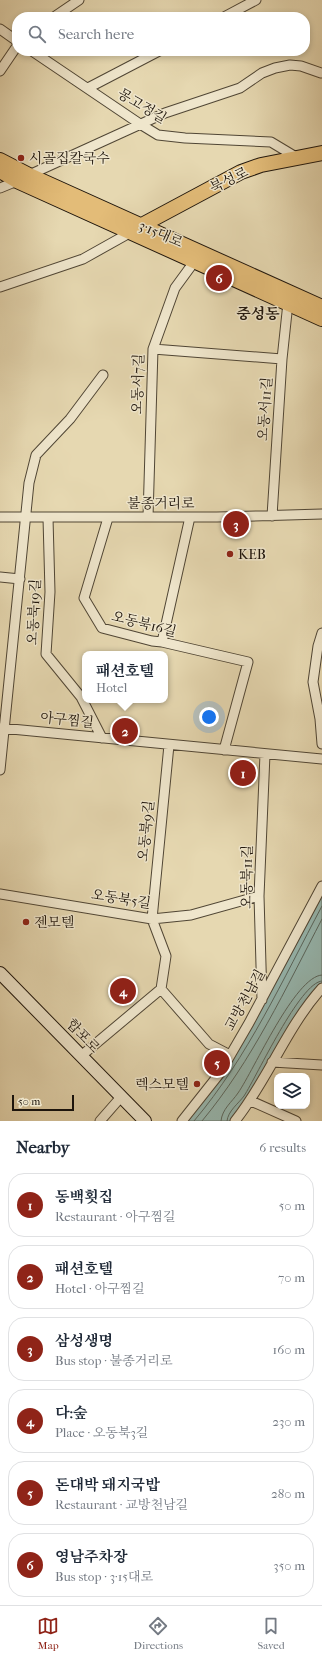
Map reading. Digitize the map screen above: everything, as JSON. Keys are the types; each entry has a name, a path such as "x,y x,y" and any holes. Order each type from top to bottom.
{"main road":[{"name":"북성로","path":"142,225 241,172 296,157 322,153"},
{"name":"3·15대로","path":"0,160 23,178 130,233 322,318"},
{"name":"3·15대로","path":"0,171 23,178 142,225 322,307"},
{"name":"합포로","path":"0,973 145,1121"}],"street":[{"path":"61,12 79,0"},
{"path":"233,12 252,1"},
{"path":"0,29 12,37"},
{"path":"0,71 12,53"},
{"name":"몽고정길","path":"40,56 158,135 185,138 271,142 296,157"},
{"path":"88,88 149,56"},
{"path":"0,188 166,113 240,88 262,73 275,68 290,65 301,66 320,73"},
{"path":"0,287 83,259 142,225"},
{"name":"오동서7길","path":"148,518 153,349 175,288 194,262"},
{"name":"오동서11길","path":"272,516 282,359 288,303"},
{"path":"153,349 282,359"},
{"path":"0,770 3,728 29,483 36,455 70,419 103,375"},
{"name":"불종거리로","path":"0,517 148,518 322,514"},
{"path":"162,642 190,517"},
{"name":"오동북19길","path":"48,518 50,592 46,654 82,699"},
{"name":"오동북16길","path":"108,518 84,598 102,628 152,641 248,662 224,750"},
{"path":"0,577 20,578"},
{"path":"322,633 318,646 313,682 320,719 322,744"},
{"name":"오동북19길","path":"84,703 102,738"},
{"name":"아구찜길","path":"3,728 322,759"},
{"name":"오동북9길","path":"152,919 169,745"},
{"name":"오동북11길","path":"262,1000 259,896 265,754"},
{"name":"교방천남길","path":"182,1121 220,1073 262,1000 322,886"},
{"name":"오동북5길","path":"0,894 152,919 192,915 259,896"},
{"path":"81,1056 161,989 166,956 152,919"},
{"path":"235,1121 251,1101 272,1062 307,1005 322,988"},
{"path":"161,989 209,1044 230,1055"},
{"path":"272,1062 322,1065"},
{"path":"100,1121 121,1097"},
{"path":"251,1101 296,1121"}],"water":[{"path":"322,886 322,988 235,1121 182,1121 220,1073"}],"place":[{"name":"시골집칼국수","path":"21,158"},
{"name":"영남주차장","path":"219,278"},
{"name":"삼성생명","path":"236,524"},
{"name":"KEB","path":"230,554"},
{"name":"패션호텔","path":"125,731"},
{"name":"동백횟집","path":"243,773"},
{"name":"젠모텔","path":"26,922"},
{"name":"다:숲","path":"123,991"},
{"name":"돈대박 돼지국밥","path":"217,1063"},
{"name":"렉스모텔","path":"197,1084"}],"district":[{"name":"중성동","path":"258,314"}]}
